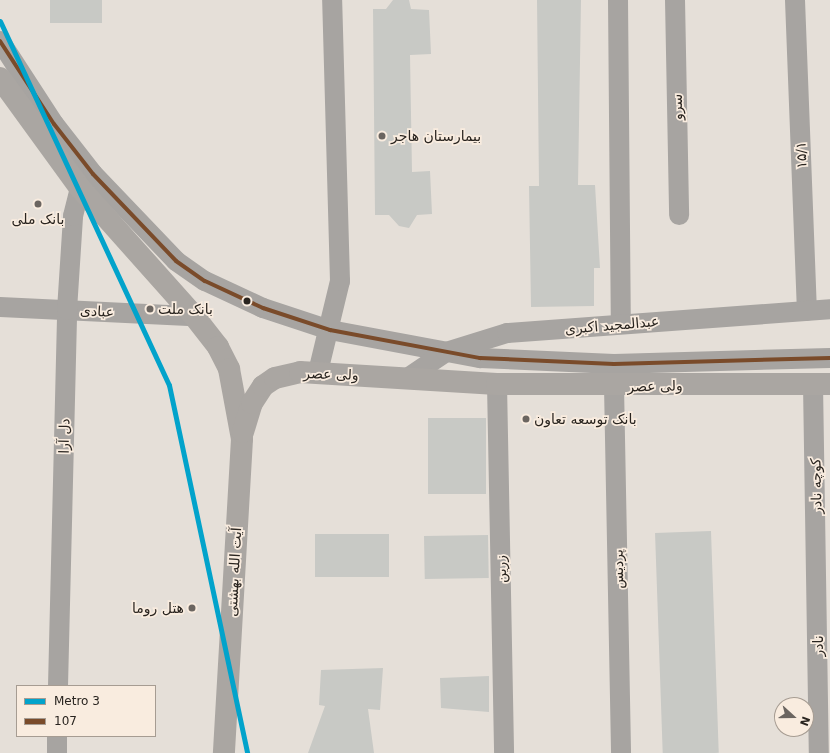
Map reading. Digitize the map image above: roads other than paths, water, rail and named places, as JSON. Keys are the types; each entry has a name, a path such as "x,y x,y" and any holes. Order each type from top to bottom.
{"main road":[{"path":"0,78 80,188 194,316 218,347 229,369 242,439"},
{"name":"ولی عصر","path":"242,439 252,404 263,386 290,374 318,372 497,384 614,386 822,384"},
{"name":"آیت الله بهشتی","path":"224,753 242,439"}],"street":[{"path":"318,372 340,281 332,0"},
{"path":"618,0 621,324"},
{"name":"سرو","path":"676,0 679,215"},
{"name":"۱۵/۱","path":"795,0 807,311"},
{"path":"0,41 54,124 93,174 176,261 190,272 237,298 308,323 480,358 614,364 830,358"},
{"name":"دل آرا","path":"58,685 67,310 73,216 80,188"},
{"name":"عبادی","path":"0,307 194,316"},
{"name":"عبدالمجید اکبری","path":"406,379 446,352 507,333 830,309"},
{"name":"زرین","path":"497,384 504,753"},
{"name":"کوچه نادر","path":"822,384 824,587"},
{"name":"پردیس","path":"614,386 622,753"},
{"name":"نادر","path":"819,753 824,587"},
{"path":"57,737 57,753"}],"metro line":[{"name":"3","path":"0,21 169,385 247,753"}],"place":[{"name":"بیمارستان هاجر","path":"382,136"},
{"name":"بانک ملی","path":"38,204"},
{"name":"بانک ملت","path":"150,309"},
{"name":"بانک توسعه تعاون","path":"526,419"},
{"name":"هتل روما","path":"192,608"}]}
